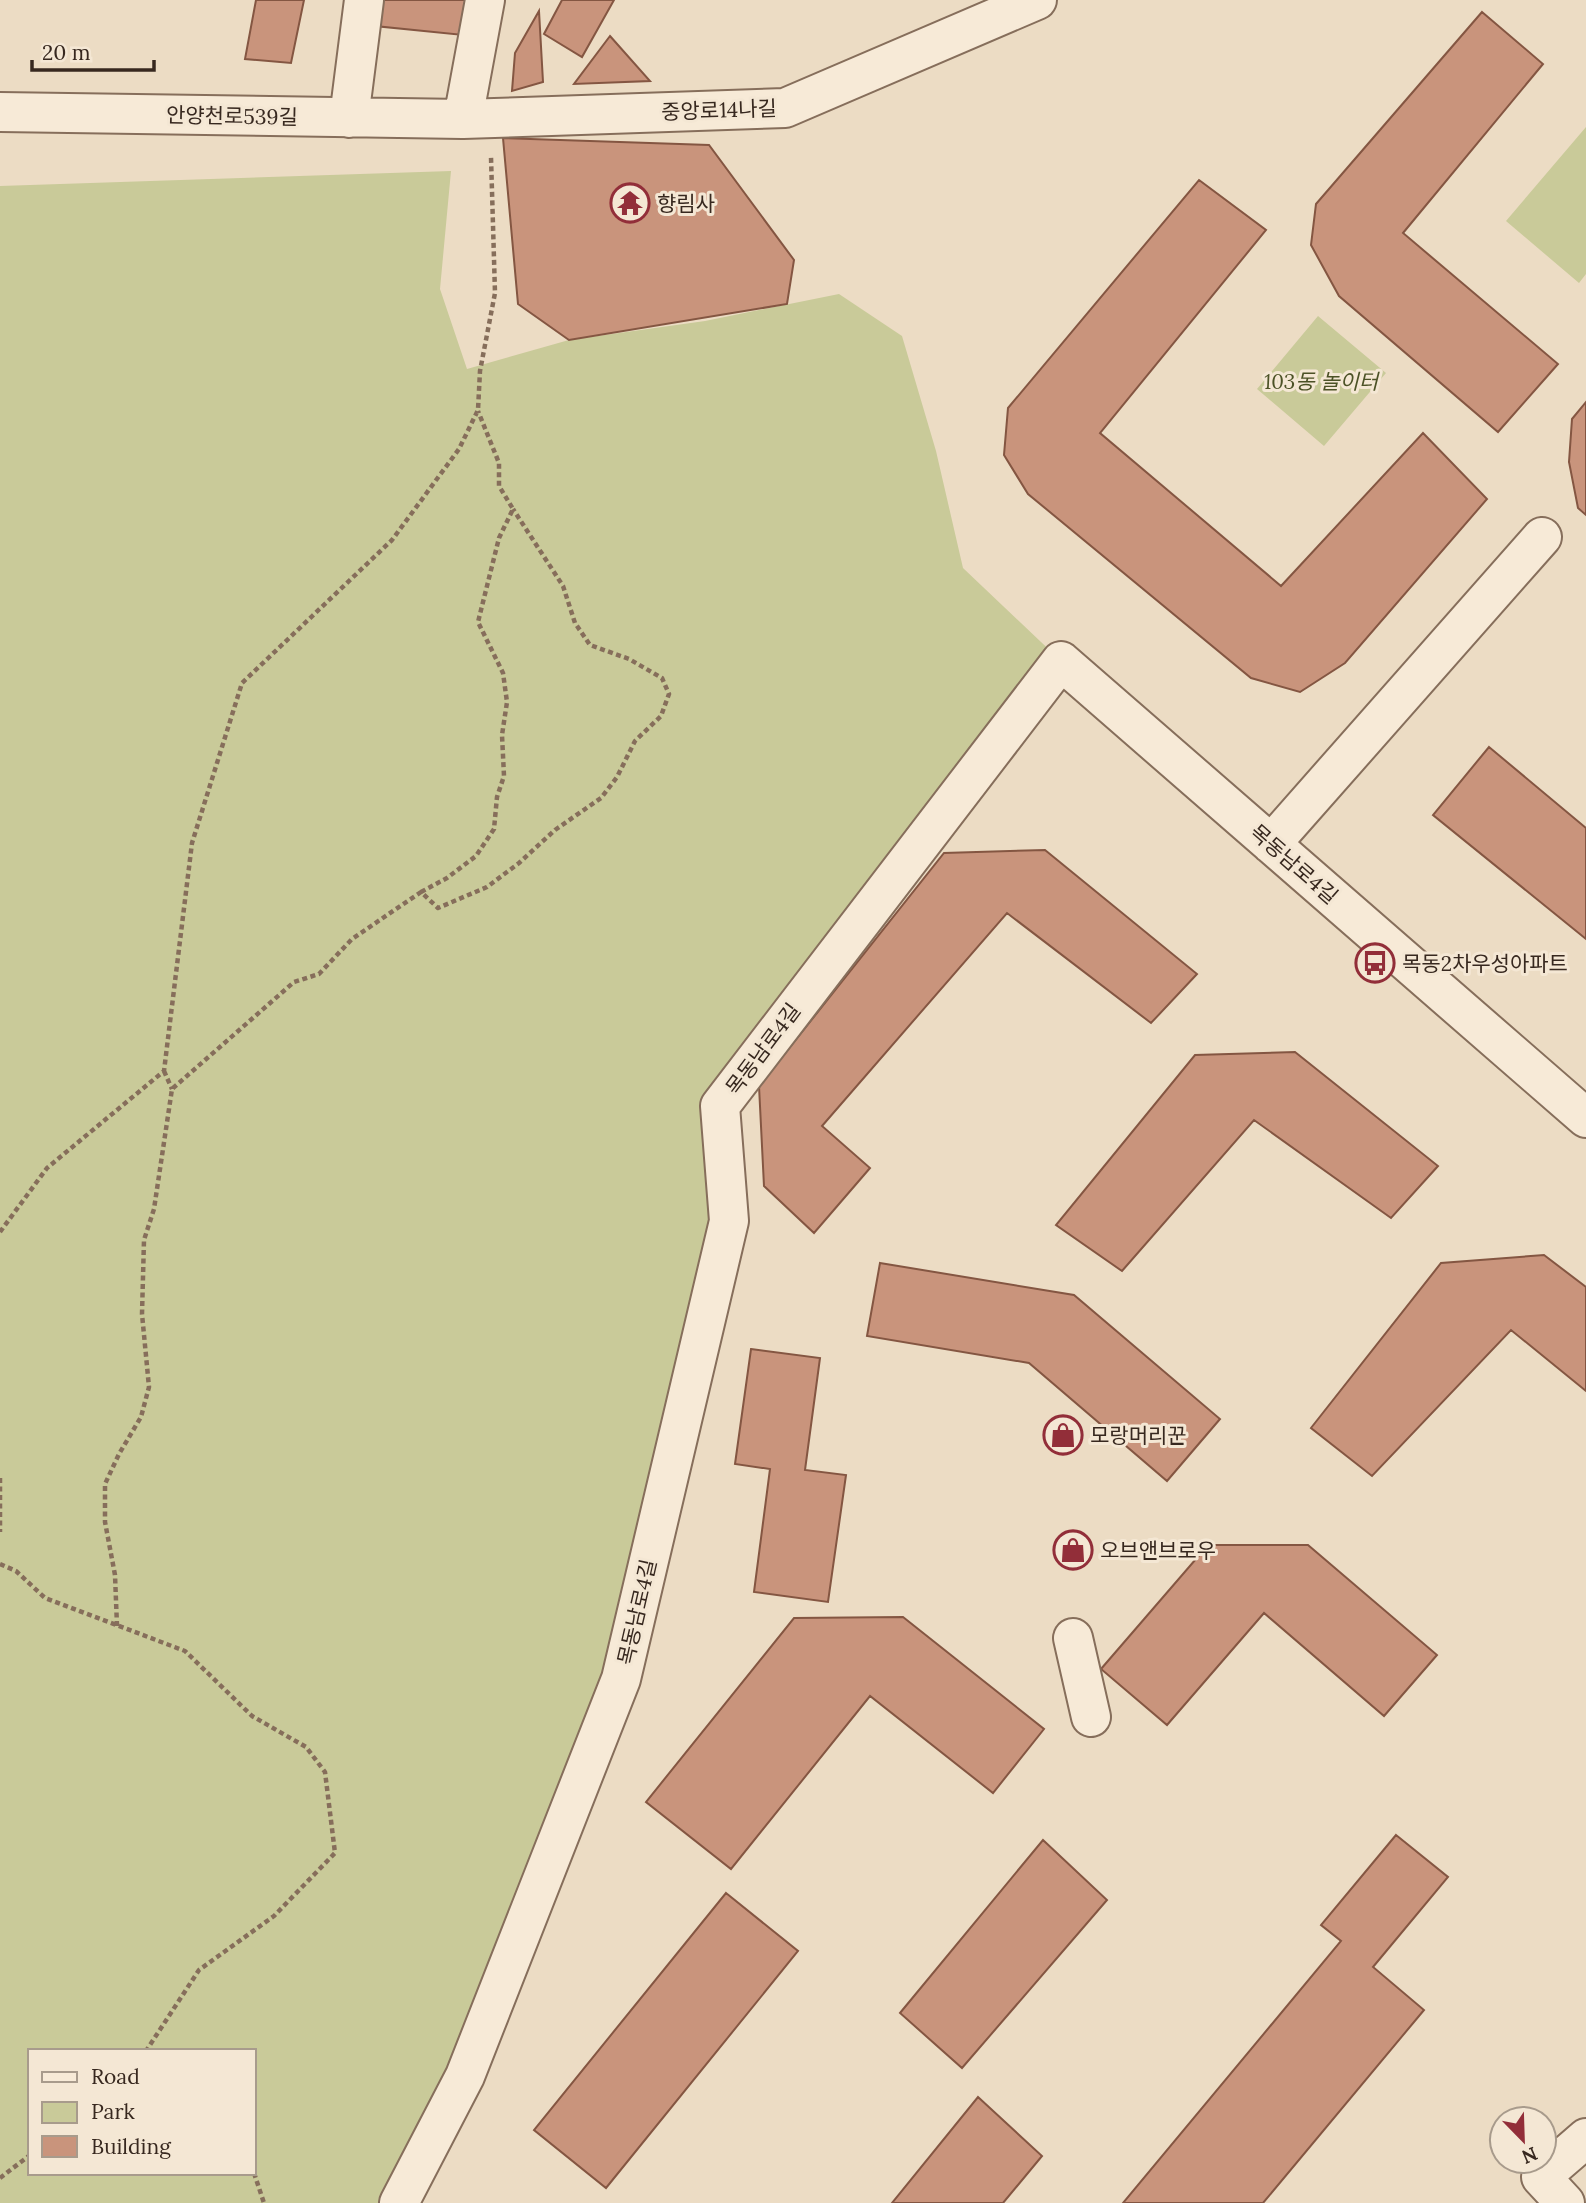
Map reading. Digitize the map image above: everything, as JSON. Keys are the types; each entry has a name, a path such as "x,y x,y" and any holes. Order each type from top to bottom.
{"street":[{"path":"349,118 364,0"},
{"path":"480,119 485,0"},
{"name":"중앙로14나길","path":"480,119 786,108 1037,0"},
{"name":"안양천로539길","path":"0,112 480,119"},
{"path":"1271,844 1542,537"},
{"name":"목동남로4길","path":"399,2203 465,2076 621,1679 729,1221 720,1106 1061,661 1586,1118"},
{"path":"1073,1638 1091,1717"},
{"path":"1565,2203 1541,2177 1586,2137"}],"path":[{"path":"117,1626 115,1575 105,1522 105,1483 141,1417 149,1387 142,1314 144,1240 154,1209 172,1088 164,1071 192,844 242,683 392,540 459,449 478,410 480,371 495,293 490,141 480,119"},
{"path":"421,892 438,908 487,887 519,863 555,830 601,797 618,777 635,741 661,716 669,694 662,678 629,659 590,645 575,623 564,586 499,486 499,463 478,410"},
{"path":"172,1088 294,982 318,974 352,939 421,892 447,878 476,856 494,829 497,797 504,776 502,735 507,702 503,673 478,622 499,538 513,509"},
{"path":"0,1232 47,1168 164,1071"},
{"path":"0,1478 0,1532"},
{"path":"0,1564 16,1571 45,1598 185,1651 252,1716 306,1747 325,1772 335,1853 274,1916 200,1970 147,2049"},
{"path":"0,2178 28,2157"},
{"path":"255,2175 264,2203"}],"green space":[{"path":"1586,127 1586,274 1579,283 1506,221"},
{"path":"451,171 440,289 467,369 569,340 705,321 839,294 902,336 936,451 963,568 1061,661 720,1106 729,1221 621,1679 399,2203 0,2203 0,186"},
{"name":"103동 놀이터","path":"1318,316 1386,373 1324,446 1257,389"}],"building":[{"path":"256,0 304,0 291,63 245,59"},
{"path":"381,0 469,0 463,35 375,26"},
{"path":"562,0 614,0 582,57 544,34"},
{"path":"539,11 543,82 512,91 515,53"},
{"path":"1482,12 1543,64 1403,233 1558,364 1498,432 1339,296 1311,245 1316,204"},
{"path":"610,36 650,81 574,84"},
{"name":"향림사","path":"503,138 709,145 794,260 787,304 569,340 518,304"},
{"path":"1199,180 1266,230 1100,433 1281,586 1423,433 1487,499 1345,663 1300,692 1251,678 1028,494 1004,455 1008,408"},
{"path":"1586,402 1586,515 1578,508 1569,462 1572,419"},
{"path":"1489,747 1586,828 1586,939 1433,815"},
{"path":"1045,850 1197,974 1151,1023 1007,913 822,1126 870,1168 814,1233 764,1186 759,1086 944,853"},
{"path":"1295,1052 1438,1166 1391,1218 1254,1120 1122,1271 1056,1225 1195,1055"},
{"path":"1544,1255 1586,1287 1586,1391 1511,1330 1372,1476 1311,1428 1441,1263"},
{"path":"880,1263 1074,1295 1220,1419 1167,1481 1029,1363 867,1336"},
{"path":"751,1349 820,1358 805,1470 846,1475 828,1602 754,1592 770,1469 735,1464"},
{"path":"1208,1545 1308,1545 1437,1655 1384,1716 1264,1613 1167,1725 1101,1669"},
{"path":"903,1617 1044,1729 993,1793 870,1696 731,1869 646,1802 794,1618"},
{"path":"1396,1835 1448,1877 1373,1967 1424,2010 1263,2203 1123,2203 1341,1941 1321,1925"},
{"path":"1043,1840 1107,1900 962,2068 900,2013"},
{"path":"726,1893 798,1951 606,2188 534,2130"},
{"path":"978,2097 1042,2156 1003,2203 892,2203"}],"place":[{"name":"향림사","path":"630,203"},
{"name":"목동2차우성아파트","path":"1375,963"},
{"name":"모랑머리꾼","path":"1063,1435"},
{"name":"오브앤브로우","path":"1073,1550"}]}
